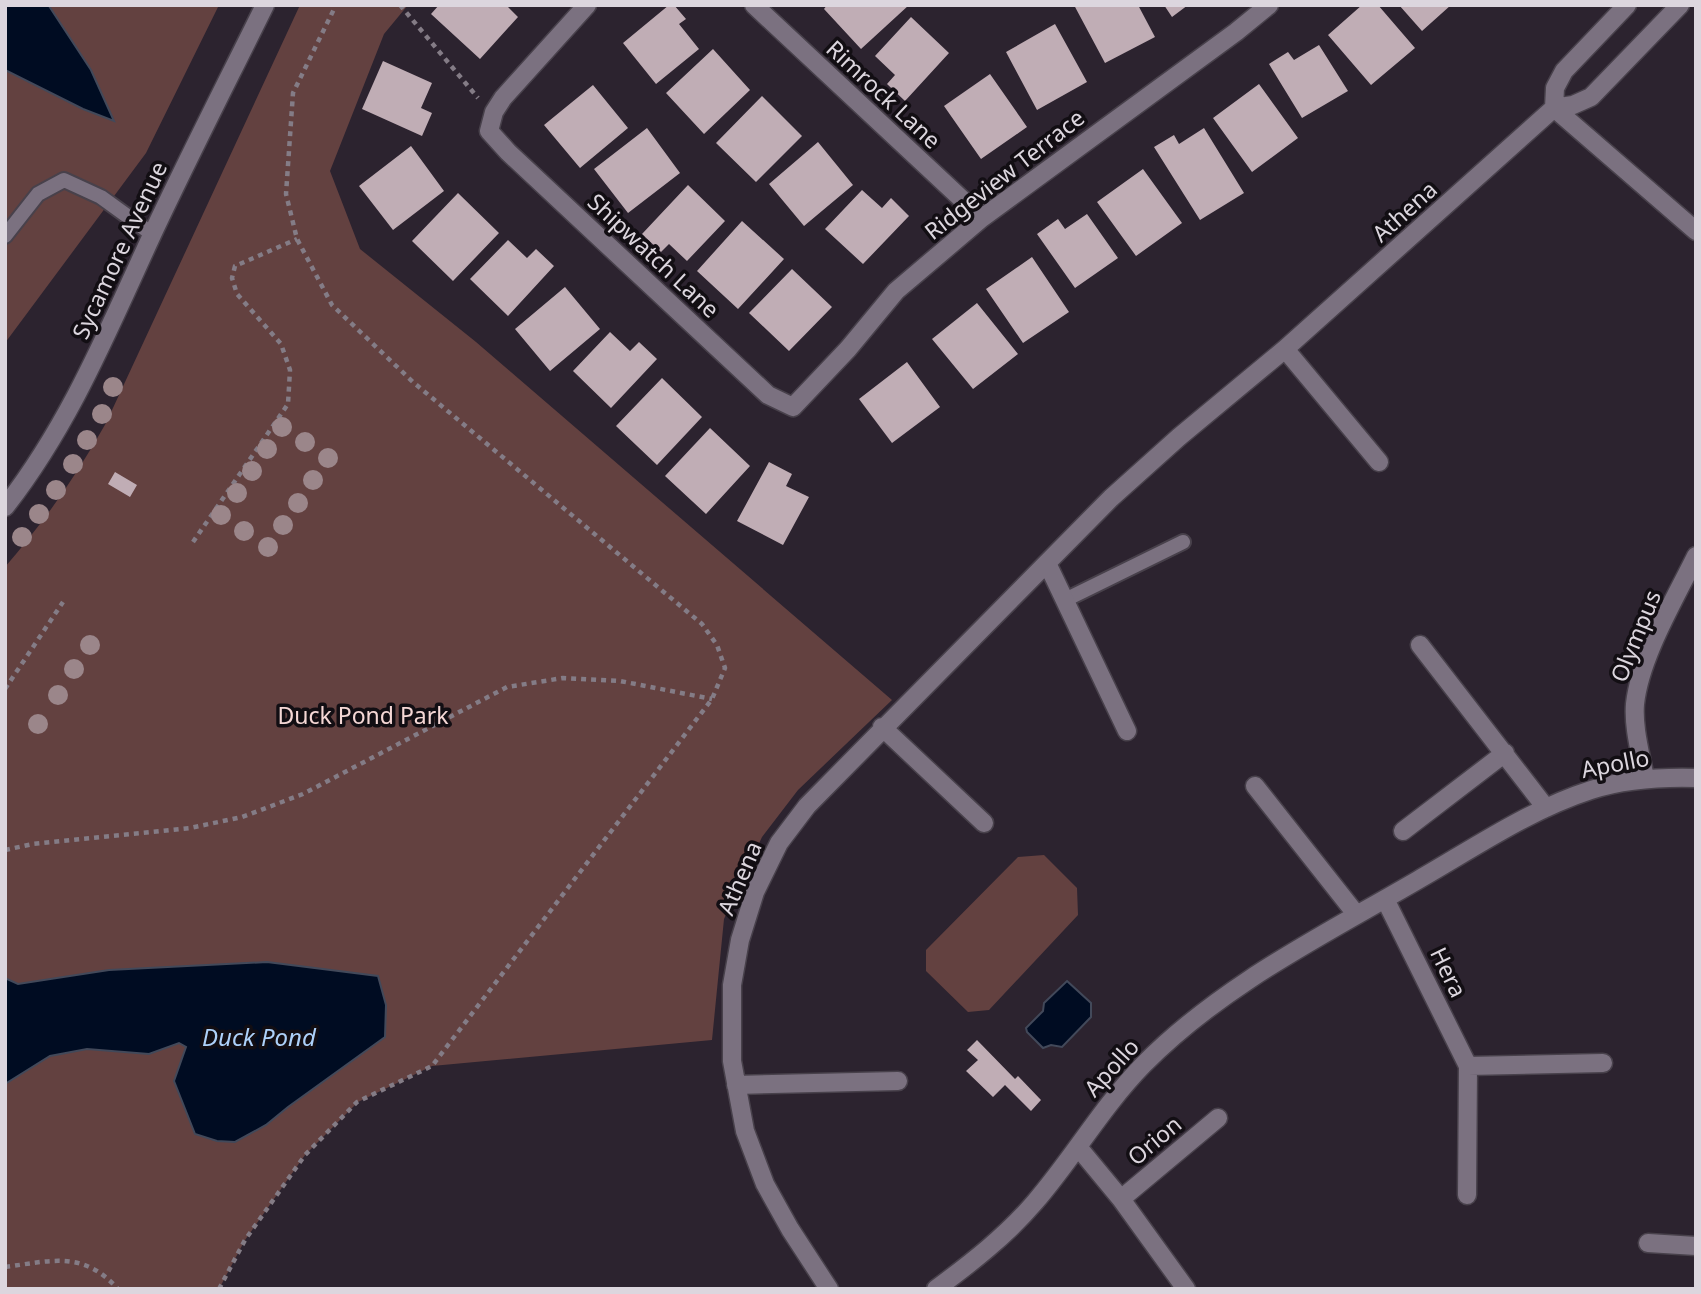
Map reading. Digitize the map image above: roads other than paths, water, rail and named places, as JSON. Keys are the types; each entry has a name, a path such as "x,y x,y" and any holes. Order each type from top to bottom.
{"street":[{"name":"Sycamore Avenue","path":"5,507 67,417 152,234 265,5"},
{"name":"Shipwatch Lane","path":"587,5 503,98 494,112 489,131 518,162 768,395 793,407"},
{"name":"Rimrock Lane","path":"754,5 982,218"},
{"name":"Ridgeview Terrace","path":"793,407 848,349 896,291 982,218 1269,5"},
{"path":"1627,5 1564,71 1555,88 1554,107 1696,231"},
{"name":"Athena","path":"830,1289 790,1229 765,1184 745,1131 736,1085 731,1036 732,985 740,940 766,867 792,823 882,727 1147,465 1285,349 1554,107 1573,105 1591,97 1680,5"},
{"path":"1285,349 1379,462"},
{"name":"Olympus","path":"1644,779 1635,706 1639,682 1648,657 1696,556"},
{"path":"1046,563 1127,731"},
{"path":"1420,645 1546,808"},
{"path":"882,727 984,823"},
{"path":"1403,831 1505,753"},
{"name":"Apollo","path":"936,1289 985,1251 1022,1217 1126,1083 1192,1021 1247,979 1356,914 1546,808 1592,790 1644,779 1696,778"},
{"path":"1255,786 1356,914"},
{"name":"Hera","path":"1385,899 1468,1066 1467,1195"},
{"path":"1468,1066 1603,1063"},
{"path":"736,1085 898,1081"},
{"name":"Orion","path":"1121,1199 1218,1118"},
{"name":"Orion","path":"1077,1147 1121,1199 1186,1289"},
{"path":"1648,1243 1696,1246"}],"lane":[{"path":"5,236 38,194 64,180 101,197 152,234"},
{"path":"1065,600 1183,542"}],"water":[{"path":"5,5 49,6 91,70 114,121 83,109 5,70"},
{"name":"Duck Pond","path":"267,962 378,976 386,1005 385,1037 266,1125 235,1142 217,1141 195,1134 174,1081 186,1047 179,1043 149,1054 87,1049 50,1056 5,1084 5,978 18,984 109,970"},
{"path":"1067,981 1091,1003 1091,1017 1062,1047 1051,1045 1043,1048 1026,1028 1043,1011 1044,1003"}],"park label":[{"name":"Duck Pond Park","path":"363,715"}]}
